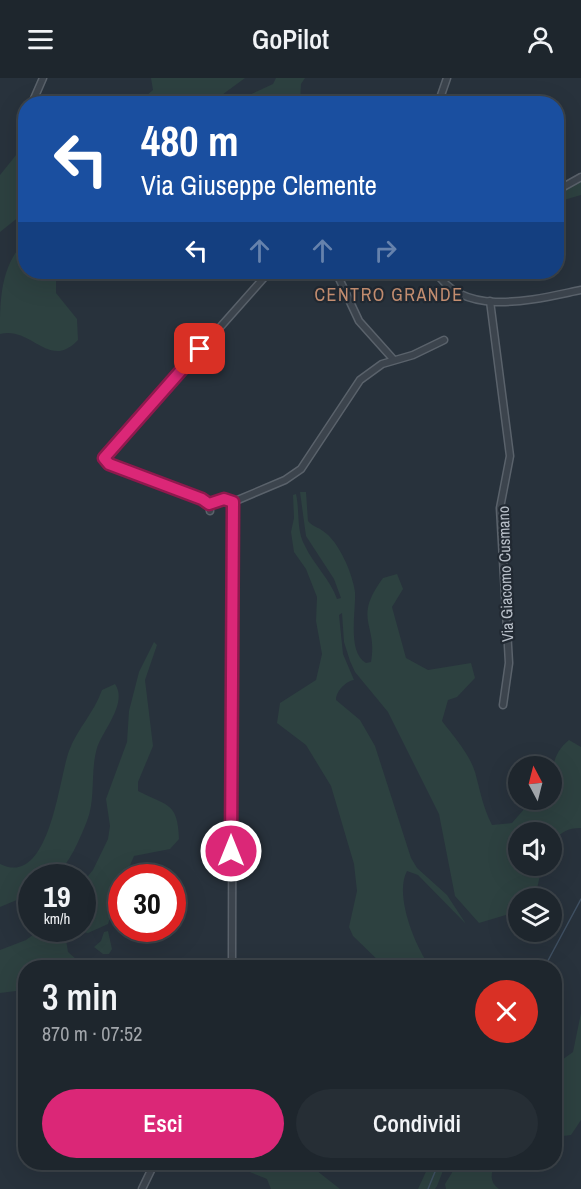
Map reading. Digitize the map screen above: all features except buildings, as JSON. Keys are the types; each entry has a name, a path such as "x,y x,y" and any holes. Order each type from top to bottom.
{"street":[{"path":"35,96 43,78"},
{"path":"441,96 447,78"},
{"path":"564,187 581,177"},
{"path":"263,279 105,457 109,464 202,499 209,508 224,499 233,502 293,476 307,460 363,377 375,367 393,359 413,355 444,340"},
{"path":"339,279 359,321 393,359"},
{"path":"441,279 457,292 490,301 531,300 581,290"},
{"name":"Via Giacomo Cusmano","path":"490,301 510,456 500,508 509,663 503,705"},
{"path":"232,960 233,502"},
{"path":"142,1189 151,1170"}],"green space":[{"path":"151,78 245,78 221,96 146,96 153,90"},
{"path":"276,78 305,78 301,84 300,96 247,96 273,84"},
{"path":"18,153 18,218 0,232 0,175"},
{"path":"581,178 581,195 564,200 564,189"},
{"path":"17,251 18,279 56,279 56,293 77,319 78,340 68,348 58,351 49,350 22,336 11,333 0,334 3,284"},
{"path":"300,492 306,492 308,521 329,536 340,550 348,568 355,592 354,641 360,658 366,663 371,662 372,649 367,613 369,603 383,578 397,574 403,589 392,607 406,658 428,670 471,663 475,678 457,697 448,700 442,721 469,758 492,825 508,823 508,876 540,876 537,888 508,888 508,914 479,923 455,896 439,814 388,712 355,672 344,642 342,613 339,615 343,654 354,680 342,687 336,700 360,720 375,746 411,858 417,868 447,895 466,924 418,875 407,871 403,893 405,906 413,934 425,960 378,960 353,936 349,927 357,891 354,864 331,786 306,745 277,723 280,703 316,680 322,654 316,621 317,597 306,569 294,552 291,532 294,518 293,495 296,494 302,540 337,599 341,598 334,579 306,536"},
{"path":"154,642 157,645 145,680 153,746 138,782 138,791 169,806 176,818 179,839 170,849 134,856 131,864 108,864 108,924 96,929 96,864 108,839 110,826 106,799 127,742 129,711 139,672"},
{"path":"115,684 119,699 117,708 97,748 90,813 84,829 66,864 24,864 30,861 41,846 50,827 72,743 102,690"},
{"path":"569,740 581,747 581,828 562,834 562,822 513,822 523,810 562,810 562,756 557,756"},
{"path":"0,864 17,867 18,899 0,907"},
{"path":"108,931 108,942 110,942 112,949 109,954 103,954 94,947 101,941 104,932"},
{"path":"21,942 66,942 68,952 77,960 18,960 18,992 0,993 0,950"},
{"path":"581,1013 581,1120 571,1135 562,1136 562,1060 573,1052"},
{"path":"244,1170 316,1170 340,1189 271,1189 267,1179"},
{"path":"427,1170 443,1170 435,1189 418,1189"},
{"path":"454,1170 493,1170 493,1183 499,1189 446,1189 445,1184"}],"waterway":[{"path":"548,960 581,899"},
{"path":"428,1189 436,1170"}],"district":[{"name":"CENTRO GRANDE","path":"389,295"}],"route":[{"path":"200,349 104,458 109,464 202,499 209,504 224,499 233,502 231,511 231,851"}]}
